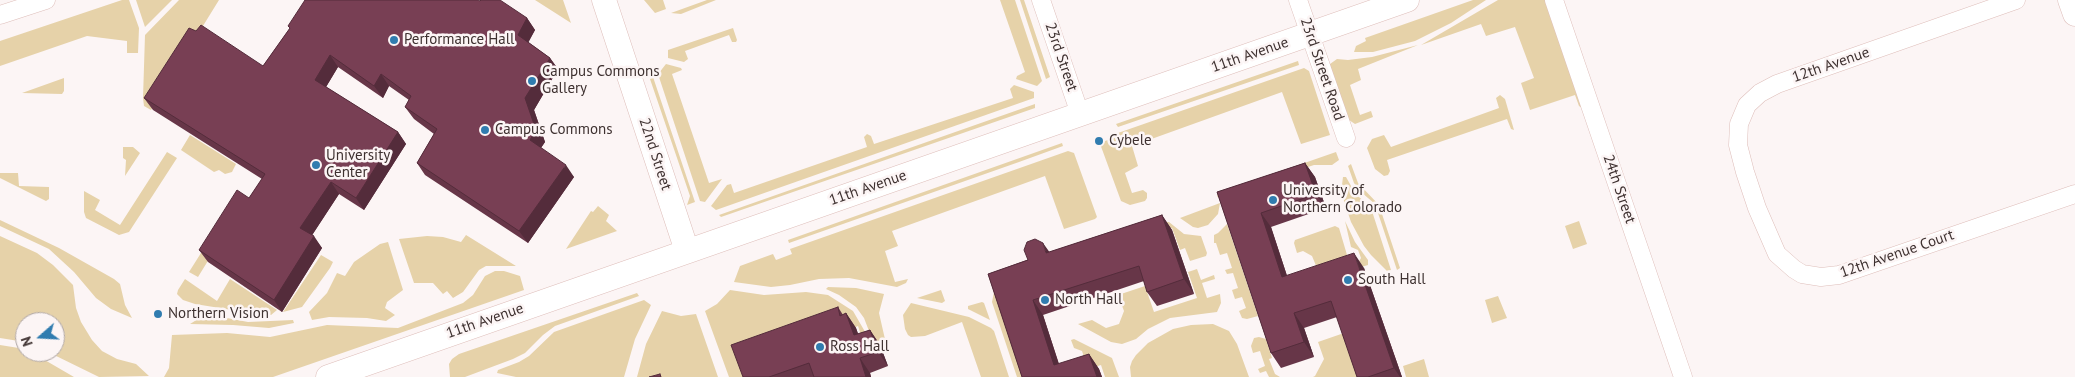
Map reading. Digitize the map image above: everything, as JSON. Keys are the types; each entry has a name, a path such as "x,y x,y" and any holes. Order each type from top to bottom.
{"main road":[{"name":"22nd Street","path":"604,0 687,251"},
{"name":"11th Avenue","path":"328,377 1407,0"},
{"path":"2070,0 2075,14"}],"street":[{"path":"0,15 46,0"},
{"name":"23rd Street","path":"1042,0 1080,114"},
{"name":"23rd Street Road","path":"1298,0 1346,138"},
{"name":"24th Street","path":"1554,0 1683,377"},
{"name":"12th Avenue","path":"1755,202 1737,137 1739,124 1747,105 1760,93 1777,84 2016,0"},
{"name":"12th Avenue Court","path":"1755,202 1771,244 1780,258 1802,274 1821,277 1839,275 2075,194"}],"shaded area":[{"path":"122,0 129,0 139,28 138,53 127,53 127,41 87,36 0,66 0,41"},
{"path":"136,0 172,0 145,27"},
{"path":"179,0 219,0 151,110 144,106 143,98 145,35"},
{"path":"535,0 563,0 571,23"},
{"path":"644,0 663,0 666,9 655,13"},
{"path":"707,0 716,0 681,14 671,13"},
{"path":"1000,0 1015,0 1042,81 1037,86 1016,79 1017,76 1025,72"},
{"path":"1020,0 1024,0 1050,77 1046,79"},
{"path":"1473,0 1486,0 1451,23 1415,41 1373,52 1354,52 1356,46 1366,41 1365,38"},
{"path":"1498,0 1547,0 1582,108 1579,106 1575,95 1530,110 1521,83 1534,78 1515,27 1486,36 1481,24 1421,45"},
{"path":"733,28 736,42 732,42 729,35 685,51 688,59 684,62 668,58 668,50"},
{"path":"1418,45 1358,69 1361,80 1350,85 1360,115 1371,111 1373,117 1355,124 1349,120 1329,66 1330,64 1337,59 1348,60 1372,57"},
{"path":"1298,61 1299,65 1118,127 1116,124"},
{"path":"666,64 681,68 682,70 672,74 709,183 722,179 705,202 700,201 658,74"},
{"path":"1304,68 1309,71 1330,135 1301,144 1282,92 1132,146 1138,166 1125,173 1132,193 1143,190 1147,193 1147,198 1145,201 1130,205 1121,201 1099,141 1102,142 1114,138 1118,133"},
{"path":"653,77 695,202 687,205 690,196 650,79"},
{"path":"64,78 64,91 62,94 22,93"},
{"path":"1014,85 1034,92 1034,98 716,210 711,206 727,185 731,184 734,193 867,147 864,137 867,134 871,136 874,144 1013,98 1010,89"},
{"path":"1500,95 1505,99 1514,130 1511,129 1507,119 1387,160 1390,171 1388,175 1384,176 1375,169 1367,148 1372,139 1384,135 1391,147 1499,108 1496,98"},
{"path":"1035,104 1035,108 721,217 719,215"},
{"path":"190,135 236,164 232,172 225,174 219,170 214,172 181,150"},
{"path":"1062,143 1063,146 789,243 788,240"},
{"path":"123,147 133,147 140,153 125,176 126,160 123,158"},
{"path":"1068,151 1074,153 1097,217 1095,219 1064,229 1045,176 892,231 898,246 885,251 895,282 908,279 906,283 897,287 849,278 819,279 771,287 734,282 740,266 773,254 776,260 792,254 790,249"},
{"path":"167,152 177,158 129,232 119,235 86,218 84,212 84,191 100,200 95,210 120,225"},
{"path":"1336,152 1339,160 1332,165 1314,165 1217,197 1218,193"},
{"path":"1351,164 1358,183 1379,205 1400,268 1397,270 1375,204 1354,183 1348,166"},
{"path":"0,173 18,173 19,186 49,187 49,199 46,201 0,178"},
{"path":"1343,177 1346,177 1355,193 1371,208 1391,270 1387,271 1371,255 1351,222 1344,201"},
{"path":"1220,203 1218,214 1208,225 1198,228 1193,227 1180,218"},
{"path":"598,206 609,215 606,221 617,231 566,249 591,211 593,212"},
{"path":"230,207 238,212 198,277 189,272"},
{"path":"0,220 59,248 114,279 120,284 125,305 132,318 111,309 96,298 74,272 49,249 0,226"},
{"path":"1345,221 1355,242 1368,260 1368,265 1358,268 1357,265 1361,258 1358,250 1351,247"},
{"path":"1579,221 1587,244 1573,249 1565,226"},
{"path":"1169,222 1184,234 1201,236 1207,253 1206,256 1190,261 1185,248 1180,250 1172,228 1069,262"},
{"path":"1227,224 1258,316 1247,319 1242,318 1239,311 1246,308 1242,297 1235,299 1232,290 1238,288 1233,273 1227,274 1225,270 1232,268 1227,253 1220,255 1216,243 1214,243 1214,235"},
{"path":"1335,226 1339,228 1350,265 1317,268 1312,256 1303,251 1297,253 1295,240"},
{"path":"466,235 516,266 486,266 479,270 463,292 453,298 447,291 443,294 433,283 414,283 399,239 427,236 443,237 461,242"},
{"path":"0,236 37,253 53,265 73,285 76,308 81,322 92,340 102,351 117,359 136,364 149,376 99,377 65,360 65,312 15,312 15,340 0,338"},
{"path":"388,242 403,290 387,302 385,308 395,315 386,321 367,318 329,317 312,320 309,312 327,293 337,273 345,276 354,262 380,244"},
{"path":"321,255 333,262 330,268 302,307 283,312"},
{"path":"1197,269 1201,280 1214,275 1215,279 1202,283 1207,298 1220,294 1221,303 1217,312 1170,318 1148,329 1136,339 1122,344 1111,342 1078,324 1092,320 1106,328 1119,324 1124,311 1118,295 1145,286 1154,312 1197,298 1188,272"},
{"path":"495,271 504,271 520,276 524,290 273,377 164,377 169,368 172,335 227,333 270,337 327,325 398,328 463,303 473,295 485,276"},
{"path":"185,279 217,301 230,279 277,310 271,315 263,315 195,304 183,300 177,294"},
{"path":"828,287 856,288 884,294 879,313 887,348 883,349 879,342 874,344 864,318 856,307 839,295 826,289"},
{"path":"730,290 764,295 806,292 828,295 853,311 869,342 864,344 858,326 746,377 729,377 705,311 717,304"},
{"path":"941,290 945,301 942,303 917,298"},
{"path":"994,292 1024,377 1017,377 992,302"},
{"path":"637,293 639,296 555,326 525,353 513,359 465,377 450,377 449,364 459,354"},
{"path":"1498,296 1507,318 1492,323 1485,300"},
{"path":"644,300 651,305 635,339 624,377 516,377 497,373 498,370 529,356 554,332"},
{"path":"982,302 990,320 968,309 968,306"},
{"path":"911,303 969,317 991,328 994,331 1009,377 981,377 962,322 925,336 911,337 908,335 903,315"},
{"path":"662,311 681,316 696,314 718,377 637,377 646,344"},
{"path":"206,314 248,322 293,320 294,323 269,328 190,324"},
{"path":"1213,324 1229,331 1237,344 1249,377 1131,377 1130,367 1132,361 1148,343 1173,329 1191,325"},
{"path":"1344,333 1359,377 1313,377 1324,359 1318,342"},
{"path":"1254,338 1266,339 1272,358 1269,359 1275,374 1280,377 1269,377 1266,371 1260,373 1258,369 1265,366 1260,351 1253,353 1251,346"},
{"path":"1074,339 1112,358 1119,377 1105,377 1101,365 1082,371 1086,363 1082,351 1074,348 1071,340"},
{"path":"0,345 15,347 15,362 48,362 74,377 0,377"},
{"path":"1424,359 1429,377 1406,377 1403,366"}],"building":[{"path":"305,0 500,0 527,18 518,35 550,58 525,98 536,130 530,140 566,165 519,231 417,163 437,129 405,107 411,96 381,74 374,86 330,55 315,80 398,132 356,198 331,182 300,228 314,236 274,300 199,250 237,190 249,198 265,174 144,98 189,28 196,31 201,25 263,66 290,28 288,26"},
{"name":"South Hall","path":"1305,163 1316,194 1261,213 1282,277 1354,253 1394,368 1368,377 1357,377 1331,301 1294,313 1304,342 1271,353 1217,192"},
{"name":"North Hall","path":"1162,215 1184,279 1147,292 1139,266 1033,300 1054,365 1089,354 1097,377 1022,377 988,274 1028,260 1024,250 1027,242 1035,239 1043,243 1046,253"},
{"name":"Ross Hall","path":"838,307 840,316 846,313 854,335 870,330 878,352 860,358 866,377 814,377 809,363 769,377 743,377 731,345"},
{"path":"660,374 661,377 649,377"}],"place":[{"name":"Performance Hall","path":"394,40"},
{"name":"Campus Commons Gallery","path":"532,81"},
{"name":"Campus Commons","path":"485,130"},
{"name":"Cybele","path":"1099,141"},
{"name":"University Center","path":"316,165"},
{"name":"University of Northern Colorado","path":"1273,200"},
{"name":"South Hall","path":"1348,280"},
{"name":"North Hall","path":"1045,300"},
{"name":"Northern Vision","path":"158,314"},
{"name":"Ross Hall","path":"820,347"}]}
